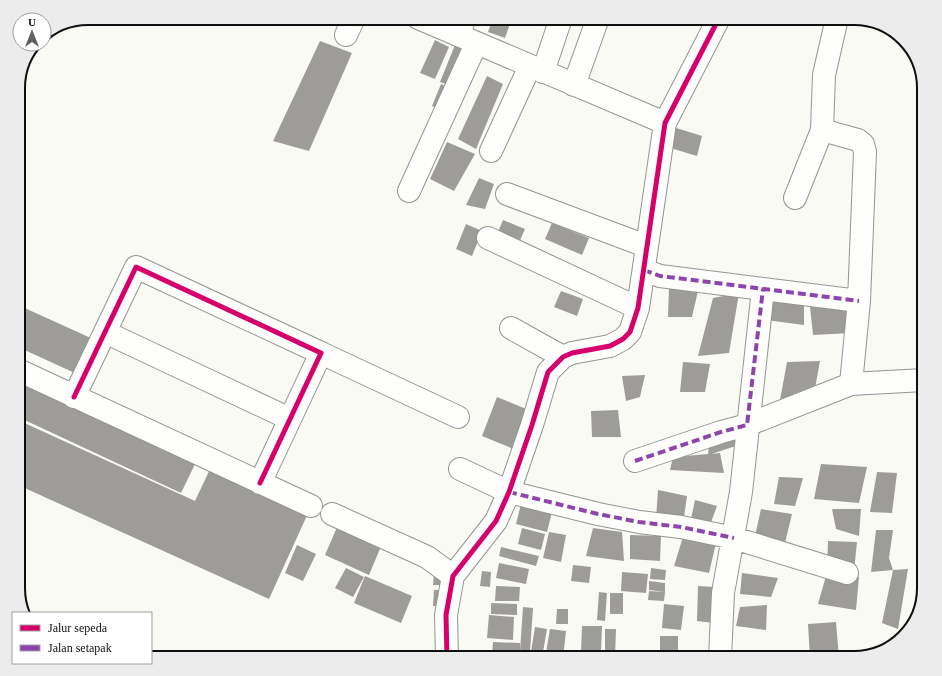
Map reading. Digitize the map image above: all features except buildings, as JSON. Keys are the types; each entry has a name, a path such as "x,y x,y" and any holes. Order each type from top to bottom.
{"street":[{"path":"443,25 466,32 536,69 665,123"},
{"path":"491,151 536,69 558,25"},
{"path":"574,85 595,25"},
{"path":"332,514 441,567 464,560 488,534 496,521 509,492 548,372 563,357 572,353 610,346 623,339 630,332 638,308 665,123 715,25"},
{"path":"795,198 822,130 824,75 835,25"},
{"path":"409,191 466,32"},
{"path":"822,130 858,140 863,144 865,152 859,301 851,384"},
{"path":"507,194 646,246"},
{"path":"488,238 638,308"},
{"path":"74,397 136,267 458,417"},
{"path":"644,270 660,276 859,301"},
{"path":"720,651 723,593 741,492 747,425 763,289"},
{"path":"511,328 563,357"},
{"path":"105,332 290,419"},
{"path":"260,483 321,353"},
{"path":"25,373 311,506"},
{"path":"635,461 721,432 747,425 851,384 917,380"},
{"path":"460,469 509,492 598,514 639,522 681,527 734,538 847,573"},
{"path":"441,567 446,615 447,651"}],"marked path":[{"path":"644,270 660,276 859,301"},
{"path":"635,461 721,432 747,425 763,289"},
{"path":"509,492 598,514 639,522 681,527 734,538"}],"cycle path":[{"path":"447,651 446,615 453,576 496,521 509,492 548,372 563,357 572,353 610,346 623,339 630,332 638,308 665,123 715,25"},
{"path":"74,397 136,267 321,353 260,483"}]}
